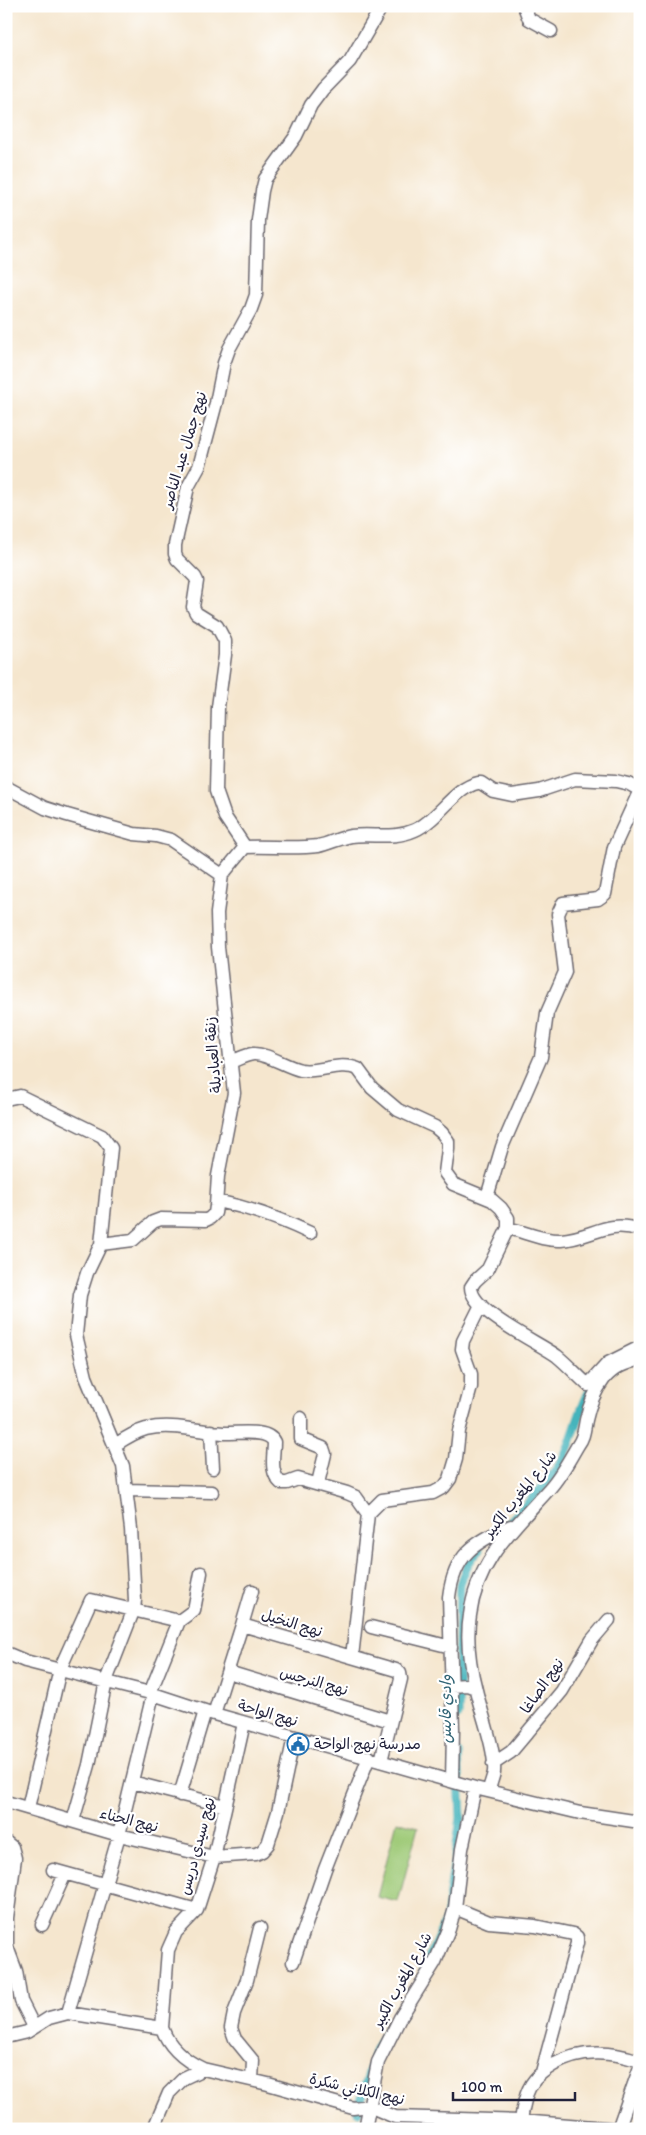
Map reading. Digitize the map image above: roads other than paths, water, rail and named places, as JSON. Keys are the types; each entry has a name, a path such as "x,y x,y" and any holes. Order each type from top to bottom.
{"street":[{"name":"نهج جمال عبد الناصر","path":"246,847 225,817 216,791 218,707 225,641 217,626 196,613 193,607 197,581 177,559 174,554 175,545 188,487 199,467 216,403 224,363 229,349 252,309 256,295 258,220 265,179 296,136 322,89 350,61 382,6"},
{"path":"524,6 528,19 550,31"},
{"path":"6,787 46,808 67,815 134,834 156,836 171,840 222,875 246,847 285,848 318,846 349,836 383,837 406,834 426,824 462,791 478,783 493,792 512,795 539,791 575,779 616,781 629,784 640,790 614,847 605,894 598,899 563,903 559,909 558,926 565,972 547,1014 541,1057 502,1147 487,1197"},
{"name":"زنقة العباديلة","path":"217,1201 218,1176 234,1093 218,947 217,913 222,875"},
{"path":"230,1062 252,1054 299,1069 309,1070 344,1065 358,1069 372,1088 398,1110 435,1127 442,1133 448,1142 445,1173 452,1184 487,1197 508,1218 508,1228 488,1269 471,1287 473,1295 481,1305 498,1319 556,1356 588,1385 608,1363 640,1347"},
{"path":"6,1099 20,1096 102,1136 111,1148 101,1244 87,1273 80,1295 76,1335 86,1377 123,1466 136,1579 134,1609 106,1681 89,1764 73,1821"},
{"path":"101,1244 133,1240 153,1222 160,1219 206,1220 215,1212 217,1201 249,1208 310,1233"},
{"path":"508,1228 559,1240 585,1235 612,1226 626,1226 640,1230"},
{"path":"352,1658 368,1514 382,1500 433,1493 444,1487 450,1479 456,1459 470,1387 471,1374 462,1350 463,1341 481,1305"},
{"name":"شارع المغرب الكبير","path":"489,1790 494,1771 487,1730 475,1688 469,1637 470,1616 474,1597 493,1555 513,1526 549,1489 570,1460 584,1435 590,1409 604,1379 622,1364 640,1358"},
{"path":"301,1418 301,1440 323,1448 326,1454 318,1483"},
{"path":"115,1445 144,1430 169,1426 269,1436 274,1442 273,1466 281,1483 298,1479 318,1483 356,1497 368,1514"},
{"path":"212,1431 213,1468"},
{"path":"126,1490 212,1492"},
{"path":"452,1781 452,1686 449,1597 451,1581 461,1559 468,1550 486,1537 513,1526"},
{"path":"68,2013 119,1835 151,1694 179,1621 194,1610 201,1573"},
{"path":"242,1624 252,1592"},
{"path":"28,1808 60,1669 90,1601 94,1599 179,1621"},
{"name":"نهج الصاغا","path":"493,1764 511,1752 562,1691 592,1640 609,1620"},
{"name":"نهج النخيل","path":"180,1795 209,1713 228,1672 242,1624 396,1670 400,1673 401,1679 390,1721"},
{"path":"371,1627 451,1647"},
{"name":"نهج الواحة","path":"6,1653 25,1661 106,1681 209,1713 475,1788 580,1813 640,1822"},
{"name":"نهج النرجس","path":"228,1672 390,1721"},
{"path":"452,1686 466,1685 475,1688"},
{"path":"293,1962 325,1869 375,1759 390,1721"},
{"name":"نهج سيدي دريس","path":"162,2028 170,1940 197,1910 214,1857 244,1723"},
{"name":"نهج الحناء","path":"6,1802 119,1835 214,1857 247,1856 262,1851 268,1844 278,1812 294,1737"},
{"path":"132,1782 225,1806"},
{"name":"شارع المغرب الكبير","path":"365,2129 378,2062 387,2040 435,1962 449,1929 455,1908 462,1849 475,1788"},
{"path":"6,1842 12,1847 15,1858 7,1918 7,1946 16,1971 21,2001 34,2028"},
{"path":"42,1925 59,1872 197,1910"},
{"path":"455,1908 489,1922 535,1926 577,1937 577,1943 542,2072"},
{"path":"252,2080 253,2061 235,2039 231,2028 234,2013 248,1980 260,1928"},
{"path":"7,2036 27,2032 49,2018 68,2013 162,2028 165,2036 177,2052 203,2069"},
{"path":"522,2125 528,2088 542,2072 563,2059 582,2053 607,2054 640,2061"},
{"path":"618,2129 640,2067"},
{"path":"154,2128 162,2105 172,2088 184,2078 203,2069"},
{"name":"نهج الكلاني شكرة","path":"203,2069 252,2080 353,2108 369,2106 395,2117 618,2129"}],"waterway":[{"name":"وادي قابس","path":"505,1527 539,1492 556,1470 568,1449 584,1403 595,1381"},
{"name":"وادي قابس","path":"458,1715 460,1584 470,1561 480,1549"},
{"name":"وادي قابس","path":"424,1969 446,1920 461,1818 458,1753"},
{"name":"وادي قابس","path":"358,2111 376,2049 391,2023"}],"place":[{"name":"مدرسة نهج الواحة","path":"298,1744"}]}
